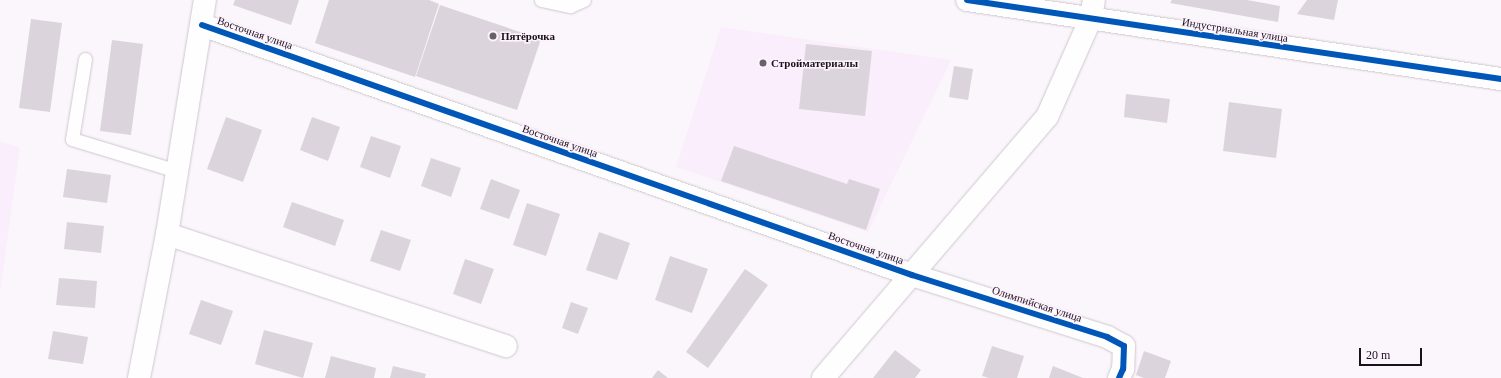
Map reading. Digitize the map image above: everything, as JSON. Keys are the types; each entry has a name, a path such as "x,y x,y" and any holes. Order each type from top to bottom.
{"street":[{"name":"Восточная улица","path":"139,378 167,234 205,0"},
{"name":"Индустриальная улица","path":"967,0 1093,9 1501,80"},
{"path":"823,378 1047,117 1093,9"},
{"name":"Восточная улица","path":"202,25 912,275"},
{"path":"167,234 506,346"},
{"name":"Олимпийская улица","path":"912,275 1107,337 1124,346 1123,369 1119,378"}],"lane":[{"path":"541,0 570,6 584,0"},
{"path":"85,59 72,140 177,171"}],"shaded area":[{"path":"721,27 951,60 868,232 676,167"},
{"path":"0,141 20,148 0,292"}],"building":[{"path":"235,0 299,0 291,25 233,5"},
{"path":"329,0 429,0 439,4 415,77 315,43"},
{"path":"1172,0 1247,0 1280,6 1278,22 1170,3"},
{"path":"1307,0 1338,0 1334,20 1297,14"},
{"path":"440,5 541,39 517,110 416,76"},
{"path":"31,19 62,23 50,112 19,108"},
{"path":"112,40 143,44 131,135 100,131"},
{"path":"806,44 872,51 865,116 799,109"},
{"path":"954,66 973,69 968,100 949,97"},
{"path":"1126,94 1170,99 1167,123 1124,117"},
{"path":"1229,102 1282,109 1276,158 1223,151"},
{"path":"226,117 262,130 243,182 207,169"},
{"path":"312,117 340,127 328,161 300,150"},
{"path":"371,136 401,146 390,178 360,167"},
{"path":"734,146 847,184 849,179 880,189 866,230 721,181"},
{"path":"431,158 461,168 451,197 421,186"},
{"path":"67,169 111,175 107,203 63,197"},
{"path":"491,179 520,190 509,219 480,209"},
{"path":"292,202 344,220 335,246 283,227"},
{"path":"527,203 560,214 546,256 513,245"},
{"path":"67,222 104,226 101,253 64,249"},
{"path":"381,230 411,240 400,271 370,261"},
{"path":"599,232 630,243 617,280 586,270"},
{"path":"670,256 708,269 692,313 655,300"},
{"path":"465,259 494,269 481,304 453,294"},
{"path":"745,269 768,285 708,368 686,352"},
{"path":"59,278 97,281 95,308 56,305"},
{"path":"201,300 233,311 221,345 189,334"},
{"path":"571,302 588,308 578,334 562,328"},
{"path":"264,330 313,343 303,378 255,364"},
{"path":"53,331 88,337 83,364 48,359"},
{"path":"992,346 1024,356 1017,378 989,378 982,376"},
{"path":"895,350 921,370 915,378 873,378"},
{"path":"1144,351 1171,361 1165,378 1144,378 1136,375"},
{"path":"331,356 376,368 374,378 325,378"},
{"path":"393,366 426,374 425,378 390,378"},
{"path":"1053,366 1083,378 1049,378"},
{"path":"658,370 668,378 652,378"}],"cycle path":[{"path":"967,0 1501,79"},
{"path":"202,25 912,275 1107,337 1124,346 1123,369 1119,378"}],"place":[{"name":"Пятёрочка","path":"493,36"},
{"name":"Стройматериалы","path":"763,63"}]}
